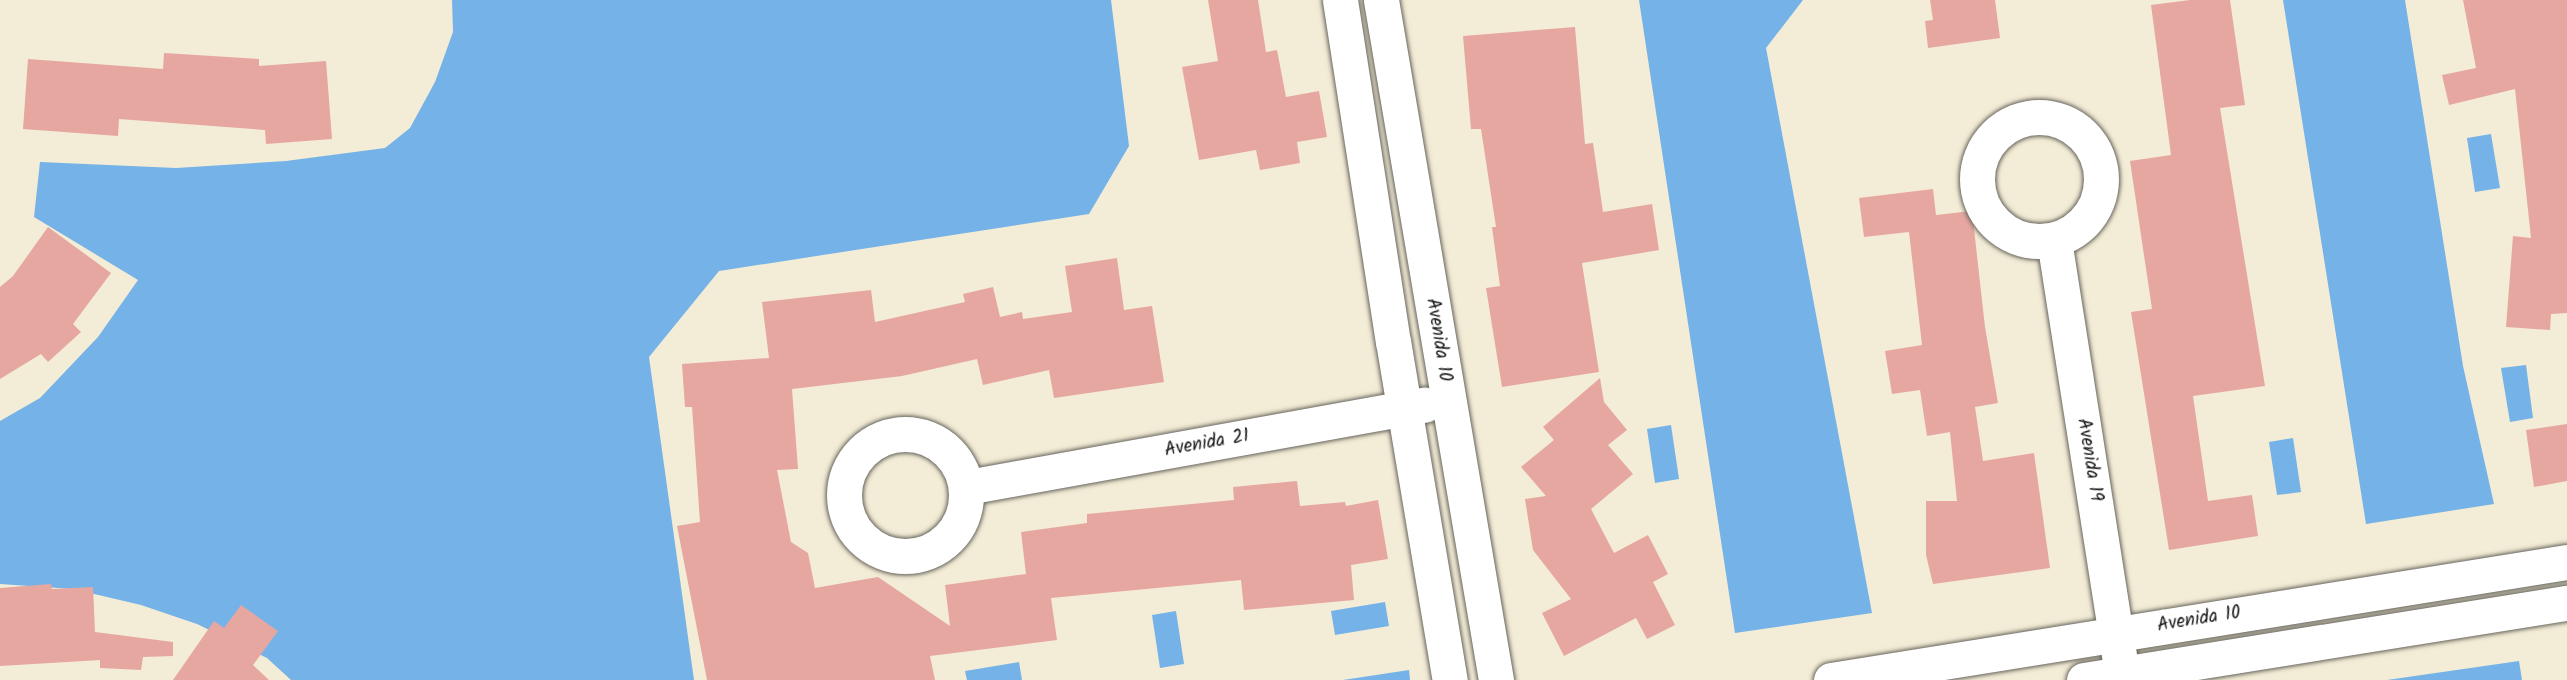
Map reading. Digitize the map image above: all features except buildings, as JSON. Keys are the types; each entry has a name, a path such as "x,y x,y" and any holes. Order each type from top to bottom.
{"street":[{"path":"1340,0 1404,409 1450,680"},
{"name":"Avenida 10","path":"1381,0 1496,680"},
{"name":"Avenida 19","path":"2054,240 2122,677"},
{"name":"Avenida 21","path":"967,487 1448,400"},
{"name":"Avenida 10","path":"1831,680 2567,562"},
{"path":"2432,583 2439,623"},
{"path":"2084,680 2122,677 2567,603"}],"water":[{"path":"452,0 1111,0 1129,146 1089,214 719,271 649,357 694,680 291,680 267,658 197,624 141,605 73,589 0,584 0,421 40,398 98,337 138,280 34,217 40,162 176,168 286,161 385,148 410,128 435,82 453,32"},
{"path":"1639,0 1803,0 1766,48 1872,613 1735,633"},
{"path":"2283,0 2405,0 2463,366 2494,504 2366,524"},
{"path":"2491,134 2500,188 2475,192 2467,138"},
{"path":"2526,365 2533,418 2510,422 2501,368"},
{"path":"1671,425 1679,479 1655,483 1647,429"},
{"path":"2293,438 2301,492 2277,495 2269,442"},
{"path":"1385,602 1389,626 1335,635 1331,611"},
{"path":"1176,611 1184,664 1160,668 1152,615"},
{"path":"2519,661 2522,680 2387,680"},
{"path":"1019,662 1022,680 967,680 965,671"},
{"path":"1409,670 1410,680 1343,680"}]}
